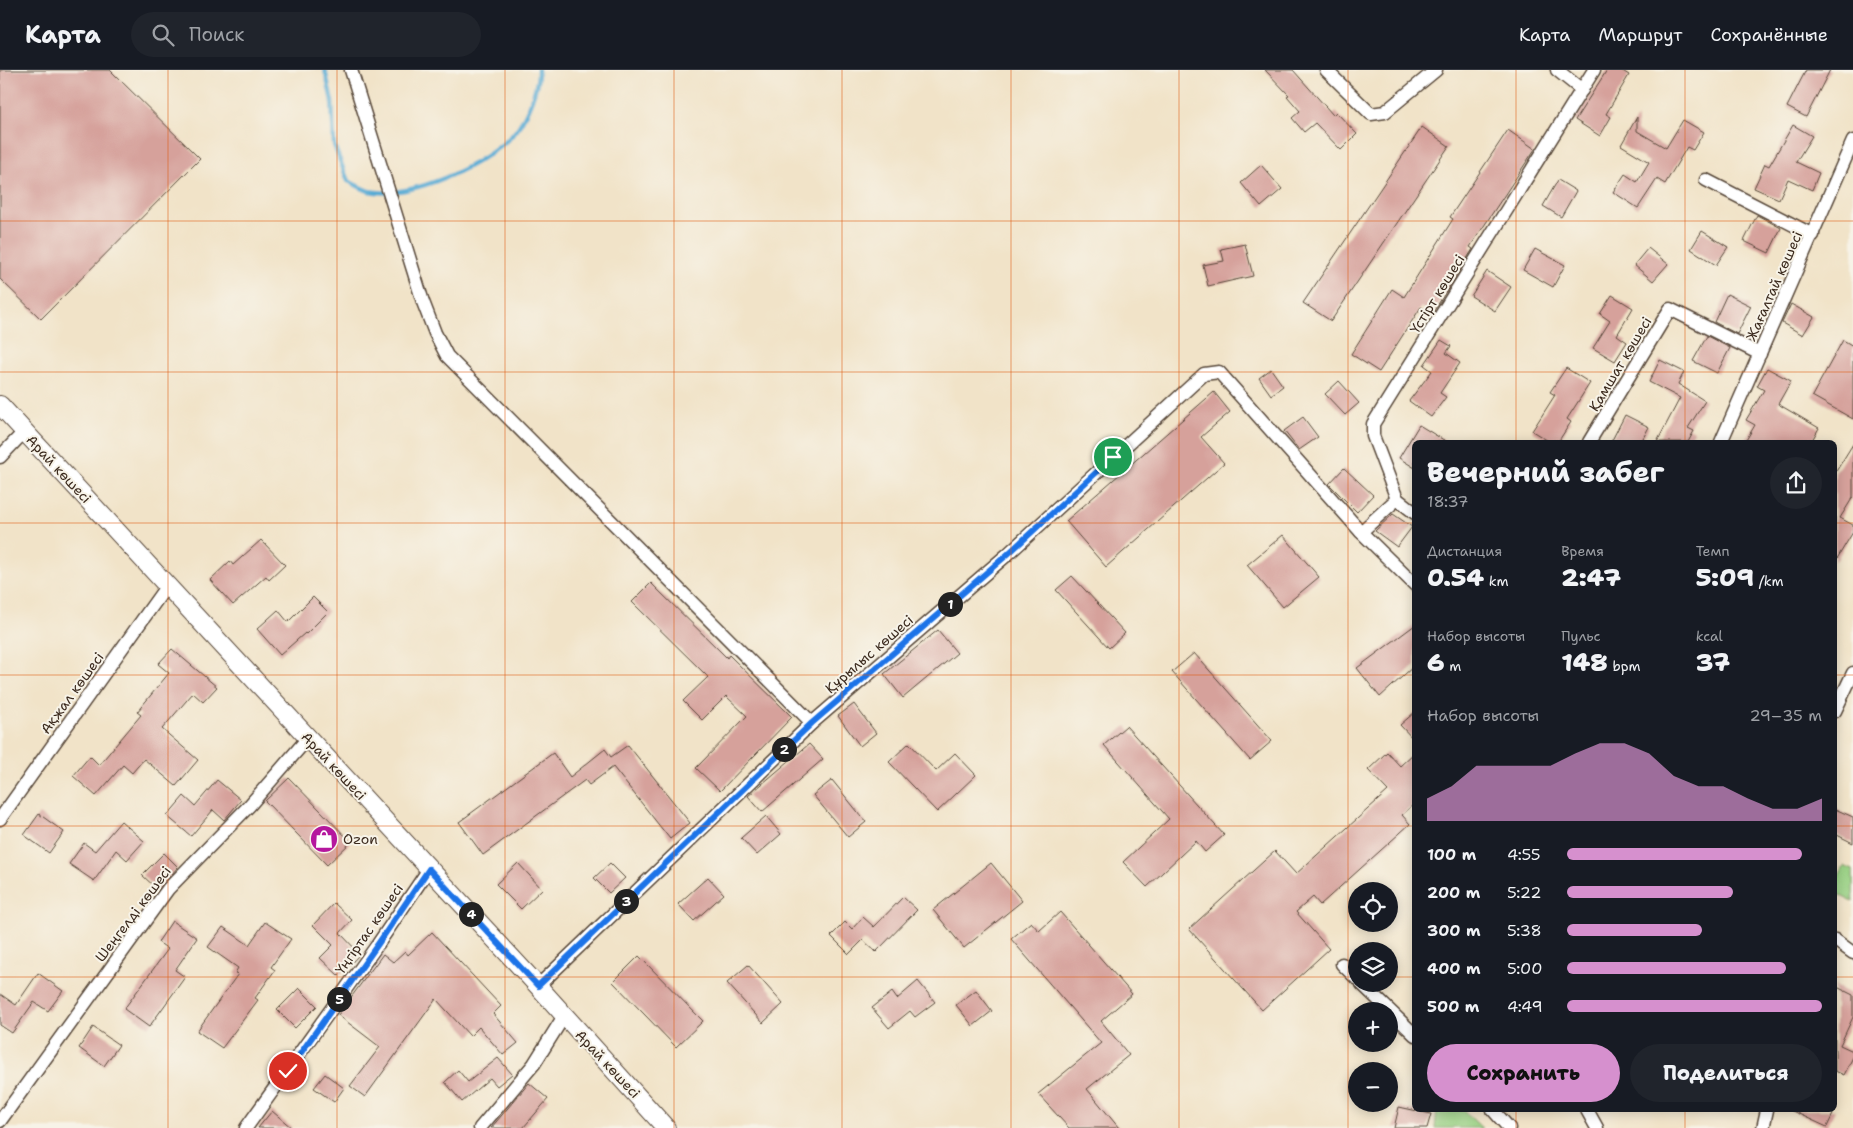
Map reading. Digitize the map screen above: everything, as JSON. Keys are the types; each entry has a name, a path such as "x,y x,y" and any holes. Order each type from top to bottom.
{"main road":[{"name":"Арай көшесі","path":"0,405 168,584 666,1128"}],"street":[{"path":"351,70 423,302 435,333 447,356 812,723"},
{"path":"1326,70 1371,114 1385,112 1436,70"},
{"path":"1557,70 1582,90"},
{"name":"Үстірт көшесі","path":"1398,499 1372,436 1373,424 1594,70"},
{"name":"Жағалтай көшесі","path":"1722,440 1853,141"},
{"path":"1706,180 1813,235"},
{"name":"Қамшат көшесі","path":"1591,440 1670,310 1760,354"},
{"name":"Құрылыс көшесі","path":"538,986 812,723 1008,554 1204,374 1219,372 1361,532"},
{"path":"0,457 24,432"},
{"path":"1412,511 1398,499 1361,532 1412,582"},
{"name":"Ақжал көшесі","path":"0,819 168,584"},
{"path":"1837,707 1853,673"},
{"name":"Шеңгелді көшесі","path":"0,1121 168,889 249,806 308,738"},
{"name":"Үңгіртас көшесі","path":"246,1128 373,952 429,869"},
{"path":"1837,941 1853,953"},
{"path":"1342,964 1348,970"},
{"path":"1370,992 1412,1032"},
{"path":"480,1128 534,1064 564,1016"},
{"path":"1495,1112 1509,1128"},
{"path":"1587,1112 1597,1128"},
{"path":"1763,1128 1767,1112"}],"green space":[{"path":"1844,866 1853,870 1853,902 1837,894 1837,879"},
{"path":"1437,1112 1465,1112 1482,1128 1435,1128"}],"building":[{"path":"0,70 110,70 200,159 41,319 0,279"},
{"path":"1265,70 1293,70 1333,115 1336,112 1357,134 1341,150 1315,123 1304,132 1292,118 1300,111 1287,96 1289,95"},
{"path":"1607,70 1621,70 1629,75 1606,114 1611,117 1600,136 1575,120"},
{"path":"1806,70 1830,70 1806,117 1787,107"},
{"path":"1637,117 1637,131 1666,148 1683,120 1704,132 1693,150 1687,147 1665,184 1657,179 1638,208 1613,192 1625,174 1637,182 1649,162 1621,145"},
{"path":"1793,125 1812,136 1796,162 1819,173 1812,190 1788,179 1779,199 1754,188 1765,164 1769,166"},
{"path":"1422,127 1449,146 1331,321 1303,303"},
{"path":"1508,130 1535,149 1470,247 1473,249 1432,314 1421,307 1379,372 1351,354 1392,289 1404,297 1453,219 1450,217"},
{"path":"1261,165 1282,189 1261,207 1241,183"},
{"path":"1558,180 1576,191 1561,217 1543,206"},
{"path":"1757,215 1781,228 1769,253 1744,241"},
{"path":"1702,231 1728,247 1716,265 1691,249"},
{"path":"1245,244 1253,276 1208,286 1203,265 1224,261 1221,249"},
{"path":"1648,248 1668,264 1653,281 1634,265"},
{"path":"1535,249 1565,265 1553,287 1523,270"},
{"path":"1487,271 1511,287 1495,311 1471,296"},
{"path":"1727,294 1751,306 1737,334 1714,322"},
{"path":"1612,295 1633,308 1617,335 1627,342 1615,361 1593,348 1610,321 1600,314"},
{"path":"1791,304 1814,317 1803,335 1782,323"},
{"path":"1707,336 1730,348 1717,373 1693,361"},
{"path":"1441,340 1451,346 1446,353 1460,363 1440,393 1446,397 1431,417 1409,401 1432,371 1424,365"},
{"path":"1843,340 1853,346 1853,419 1812,396"},
{"path":"1660,360 1684,372 1678,384 1705,401 1688,428 1694,431 1689,440 1658,440 1680,398 1649,382"},
{"path":"1566,368 1590,383 1567,419 1571,422 1559,440 1547,440 1532,431 1555,395 1550,392"},
{"path":"1767,368 1791,381 1778,404 1819,428 1812,440 1746,440 1755,425 1746,420 1764,390 1757,386"},
{"path":"1271,369 1283,386 1271,395 1259,378"},
{"path":"1339,381 1359,403 1345,415 1325,394"},
{"path":"1214,392 1230,412 1201,437 1224,463 1106,567 1066,521"},
{"path":"1625,415 1649,427 1642,440 1612,440"},
{"path":"1303,417 1318,437 1299,450 1284,431"},
{"path":"1419,425 1444,440 1412,440 1412,466 1399,458"},
{"path":"1853,444 1853,497 1840,518 1853,525 1853,532 1837,559 1837,470"},
{"path":"1344,468 1373,495 1357,512 1329,484"},
{"path":"1393,514 1412,527 1397,547 1375,531"},
{"path":"1283,535 1319,577 1283,607 1247,565"},
{"path":"261,540 285,565 269,580 266,576 233,605 210,580 230,561 233,565"},
{"path":"1072,576 1125,633 1109,648 1056,590"},
{"path":"651,583 727,658 729,655 792,717 720,791 696,768 747,716 726,696 702,720 683,701 708,677 632,602"},
{"path":"313,597 328,612 306,634 280,655 257,629 278,610 288,622"},
{"path":"1412,627 1412,668 1380,697 1357,668"},
{"path":"938,630 957,653 903,698 884,674"},
{"path":"172,649 217,687 203,702 193,693 162,729 198,760 176,786 144,759 132,773 123,765 96,796 73,776 90,756 99,765 141,715 137,712 169,673 158,664"},
{"path":"1194,653 1272,741 1250,760 1172,672"},
{"path":"854,704 876,733 860,746 838,716"},
{"path":"1412,715 1412,738 1400,725"},
{"path":"1126,726 1224,835 1205,852 1196,841 1147,887 1123,862 1169,819 1104,745"},
{"path":"909,743 936,771 955,753 976,775 937,812 889,762"},
{"path":"809,744 823,759 762,812 748,796"},
{"path":"628,745 690,823 670,839 613,767 589,785 585,780 483,855 459,822 553,753 570,777 605,749 611,757"},
{"path":"1387,752 1400,766 1412,755 1412,806 1402,815 1410,824 1320,905 1313,897 1296,912 1329,949 1262,1010 1189,929 1275,851 1296,874 1388,791 1368,770"},
{"path":"289,778 351,842 327,865 265,801"},
{"path":"217,780 241,800 224,820 213,810 191,836 167,816 184,796 195,806"},
{"path":"832,780 866,822 848,837 813,795"},
{"path":"1837,810 1853,817 1853,843 1837,835"},
{"path":"39,814 64,832 49,853 24,835"},
{"path":"766,816 781,834 757,855 741,838"},
{"path":"121,821 144,841 127,860 116,850 94,881 69,864 84,843 95,851"},
{"path":"164,853 178,867 158,890 142,875"},
{"path":"518,863 542,889 521,909 496,884"},
{"path":"610,863 625,878 609,893 594,878"},
{"path":"991,863 1022,901 964,948 933,910"},
{"path":"708,877 724,894 694,921 678,904"},
{"path":"903,897 917,910 876,952 863,940 849,954 831,936 845,922 852,929 863,917 874,927"},
{"path":"334,903 352,920 340,933 360,954 339,976 320,958 333,945 313,925"},
{"path":"1060,912 1132,994 1101,1021 1129,1055 1087,1089 1119,1128 1069,1128 1038,1094 1101,1043 1011,939 1031,922 1039,931"},
{"path":"172,921 197,938 175,970 185,977 149,1027 124,1009 168,949 158,942"},
{"path":"265,922 291,939 271,967 275,970 255,998 258,1000 222,1048 197,1031 238,974 235,973 238,968 208,947 223,927 249,945"},
{"path":"432,932 501,1006 493,1014 518,1043 503,1055 479,1027 470,1036 436,999 365,1097 350,1086 380,1047 338,1015 383,954 393,962 405,951 408,955"},
{"path":"639,956 703,1021 676,1047 613,982"},
{"path":"748,965 783,1004 763,1023 727,983"},
{"path":"38,973 63,991 48,1011 34,1002 12,1033 0,1025 0,994 16,1005"},
{"path":"918,981 935,1002 915,1017 910,1011 889,1028 872,1008 892,992 897,999"},
{"path":"1837,987 1853,995 1853,1017 1840,1045 1853,1051 1853,1057 1844,1075 1837,1072"},
{"path":"299,988 317,1006 295,1028 277,1010"},
{"path":"976,990 992,1011 973,1026 956,1005"},
{"path":"93,1027 119,1045 104,1066 79,1048"},
{"path":"498,1058 512,1074 497,1086 490,1078 462,1102 445,1082 458,1070 468,1082"},
{"path":"325,1074 344,1088 334,1102 314,1088"},
{"path":"529,1083 548,1099 523,1128 491,1128"},
{"path":"1399,1107 1412,1110 1412,1112 1431,1114 1427,1128 1394,1128"},
{"path":"272,1111 292,1128 258,1128"},
{"path":"1794,1112 1834,1112 1827,1127"}],"waterway":[{"path":"325,70 332,101 334,145 348,181 369,191 386,192 426,185 447,177 502,145 514,133 527,112 534,94 538,70"}],"place":[{"name":"Ozon","path":"324,839"}],"route":[{"path":"288,1071 429,869 538,986 812,723 1008,554 1113,457"}]}
